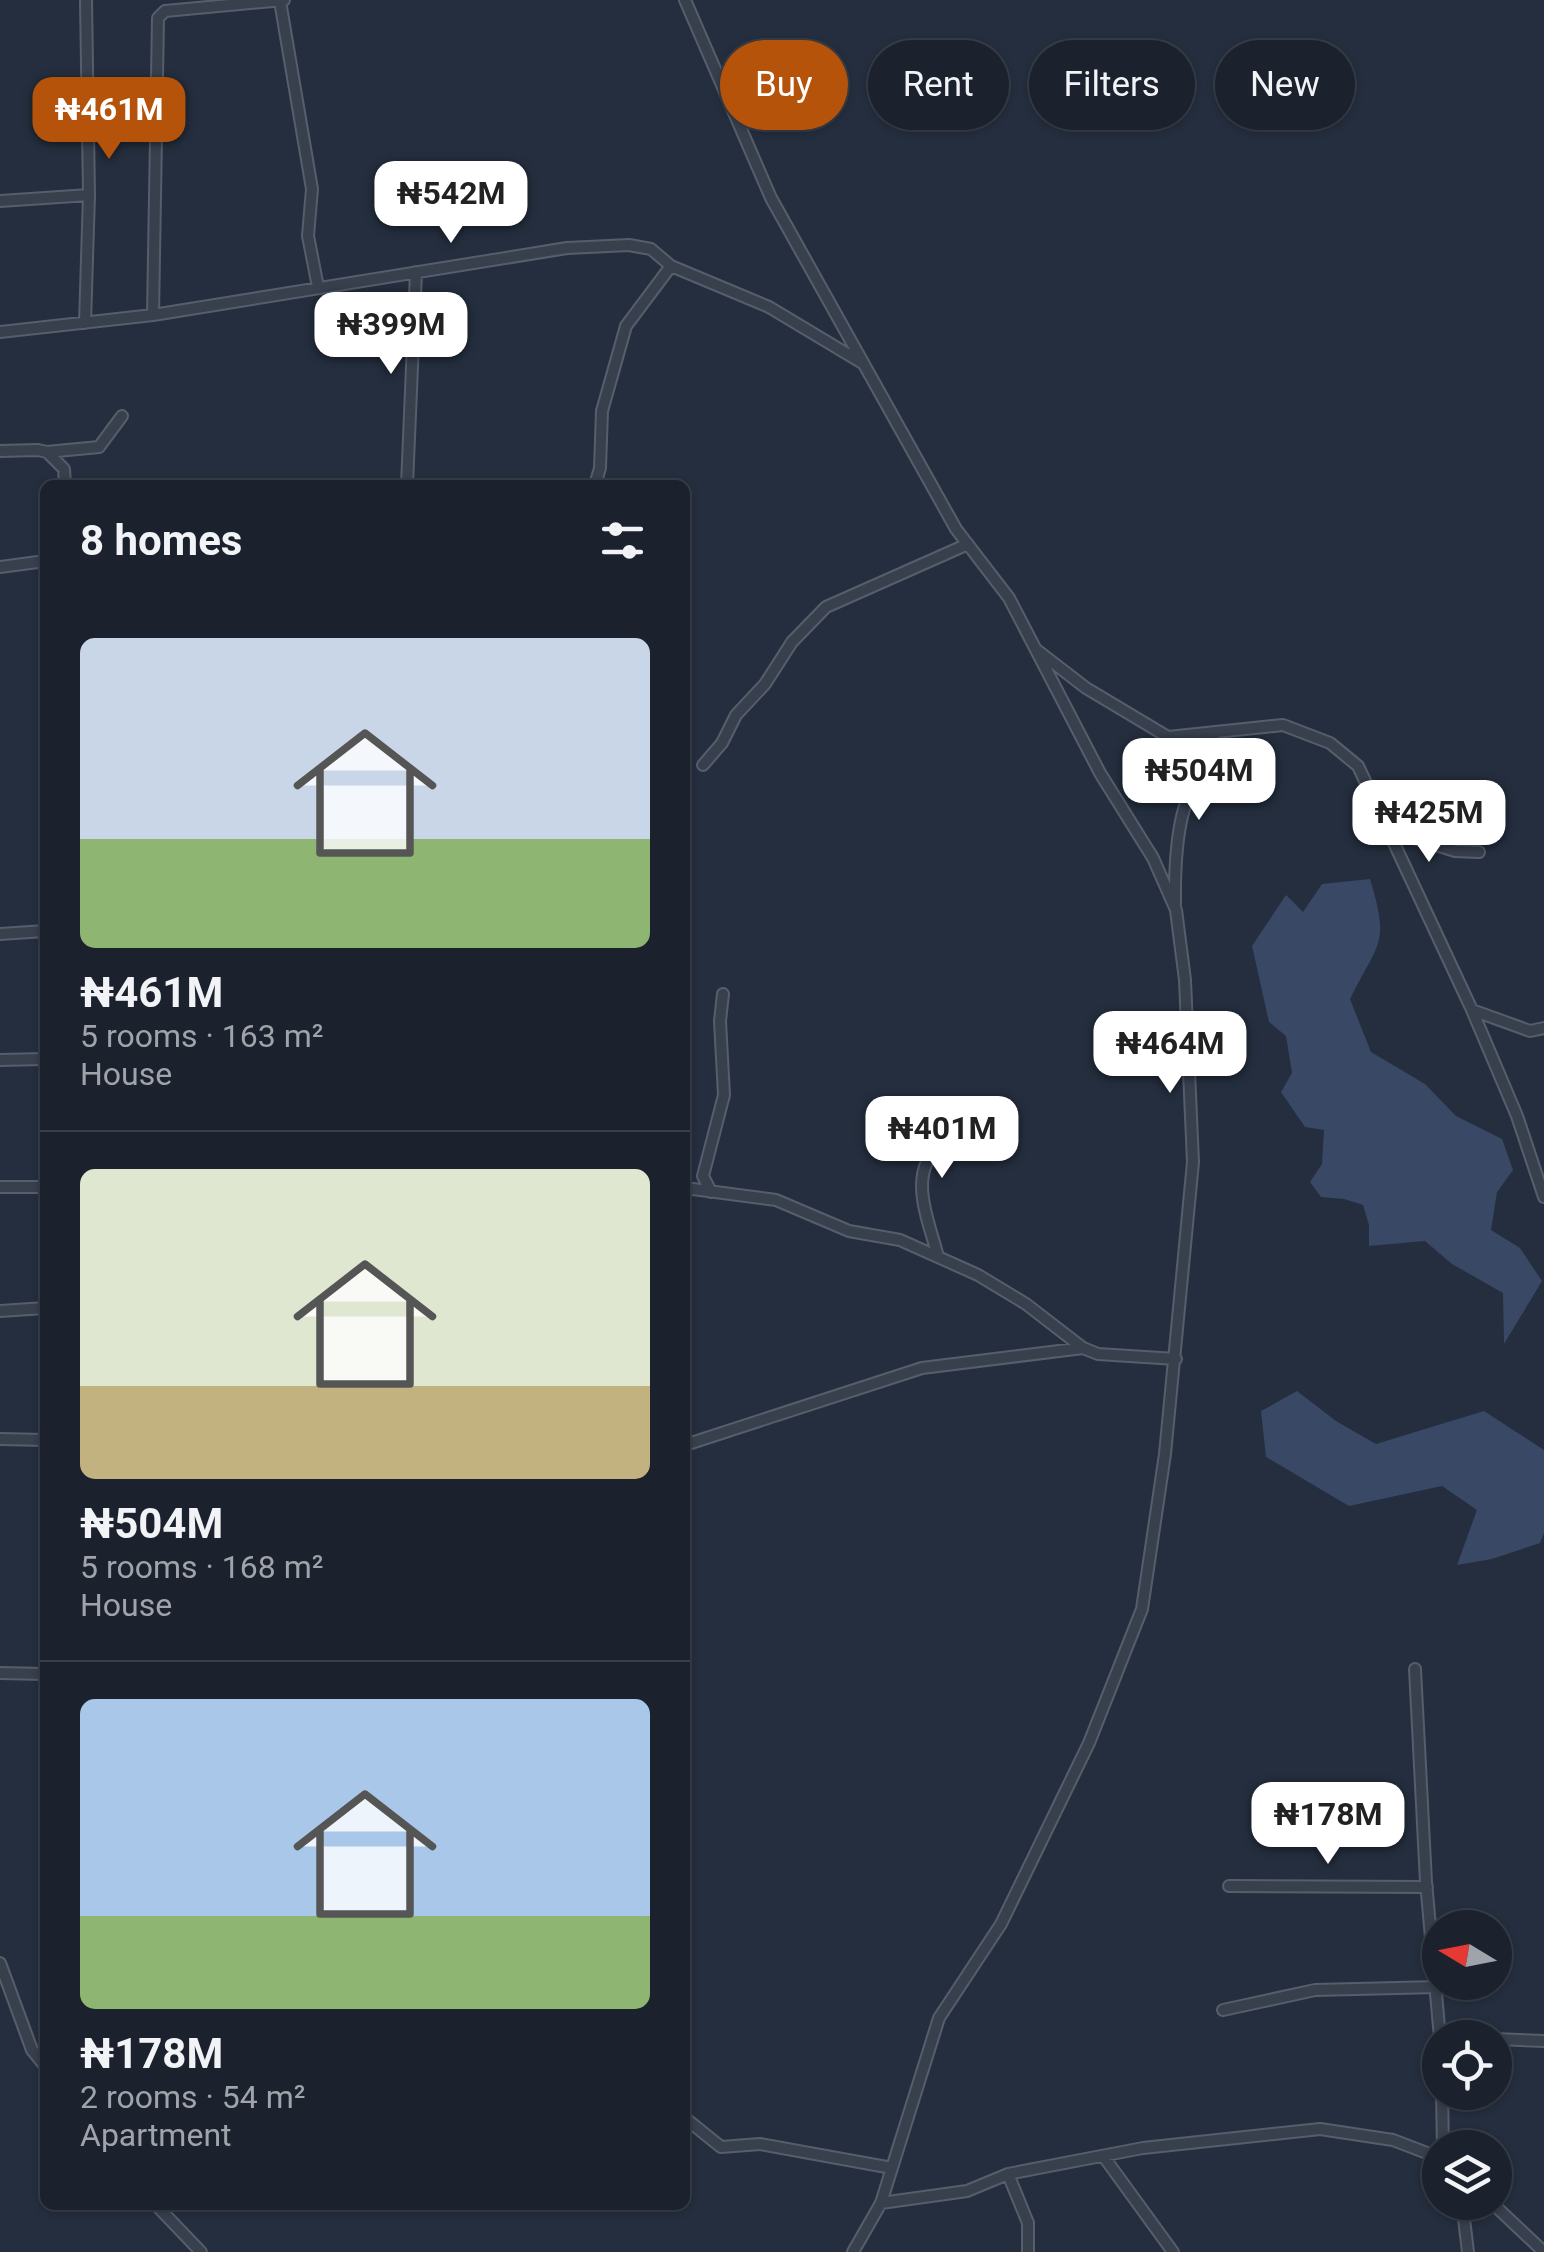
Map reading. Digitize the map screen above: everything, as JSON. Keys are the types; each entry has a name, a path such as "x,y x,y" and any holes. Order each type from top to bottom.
{"street":[{"path":"85,323 89,195 86,0"},
{"path":"153,315 158,18 165,11 282,0 312,189 308,236 318,287"},
{"path":"685,0 771,198 956,529 1009,598 1100,774 1153,858 1176,910"},
{"path":"0,201 89,195"},
{"path":"0,332 153,315 567,248 629,245 650,249 672,266 769,307 865,365"},
{"path":"597,480 602,411 626,326 672,266"},
{"path":"407,480 416,272"},
{"path":"0,451 99,447 122,416"},
{"path":"47,452 64,470 65,480"},
{"path":"703,765 792,642 826,608 968,544"},
{"path":"0,567 40,562"},
{"path":"1034,648 1086,688 1168,737 1284,726 1330,743 1358,766 1472,1010 1544,1197"},
{"path":"852,2252 881,2203 939,2018 1001,1924 1088,1744 1142,1609 1176,1358 1193,1162 1186,980 1174,864 1179,820 1189,785 1215,733"},
{"path":"1389,830 1438,846 1479,852"},
{"path":"0,934 40,931"},
{"path":"711,1192 703,1176 724,1095 720,1021 724,994"},
{"path":"1472,1010 1530,1031 1544,1028"},
{"path":"0,1060 40,1059"},
{"path":"938,1257 922,1205 922,1172 939,1145 978,1115"},
{"path":"0,1187 40,1187"},
{"path":"690,1189 776,1200 849,1232 900,1240 978,1275 1026,1304 1083,1348 1098,1354 1176,1358"},
{"path":"0,1311 40,1308"},
{"path":"690,1443 922,1368 1083,1348"},
{"path":"0,1439 40,1440"},
{"path":"1415,1669 1430,1910"},
{"path":"0,1673 40,1674"},
{"path":"1229,1886 1427,1887"},
{"path":"0,1962 32,2050 40,2060"},
{"path":"1223,2010 1315,1990 1422,1987"},
{"path":"1512,2040 1544,2042"},
{"path":"690,2122 721,2147 760,2144 892,2168"},
{"path":"881,2203 967,2192 1008,2174 1215,2138 1320,2129 1393,2140 1422,2151"},
{"path":"1104,2157 1173,2252"},
{"path":"1008,2174 1028,2223 1028,2252"},
{"path":"161,2210 201,2252"},
{"path":"1464,2220 1468,2252"},
{"path":"1510,2220 1544,2252"}],"water":[{"path":"1370,879 1380,931 1374,953 1350,999 1371,1052 1425,1084 1456,1116 1502,1139 1513,1170 1497,1192 1491,1230 1520,1248 1542,1281 1504,1344 1503,1293 1452,1264 1425,1241 1369,1246 1369,1225 1363,1205 1321,1197 1310,1182 1322,1164 1324,1130 1305,1127 1281,1092 1292,1073 1286,1036 1269,1022 1252,946 1286,895 1303,912 1322,884"},
{"path":"1297,1391 1336,1421 1376,1444 1484,1411 1544,1450 1544,1533 1540,1543 1492,1559 1457,1565 1477,1510 1442,1486 1349,1506 1266,1457 1261,1411"}]}
